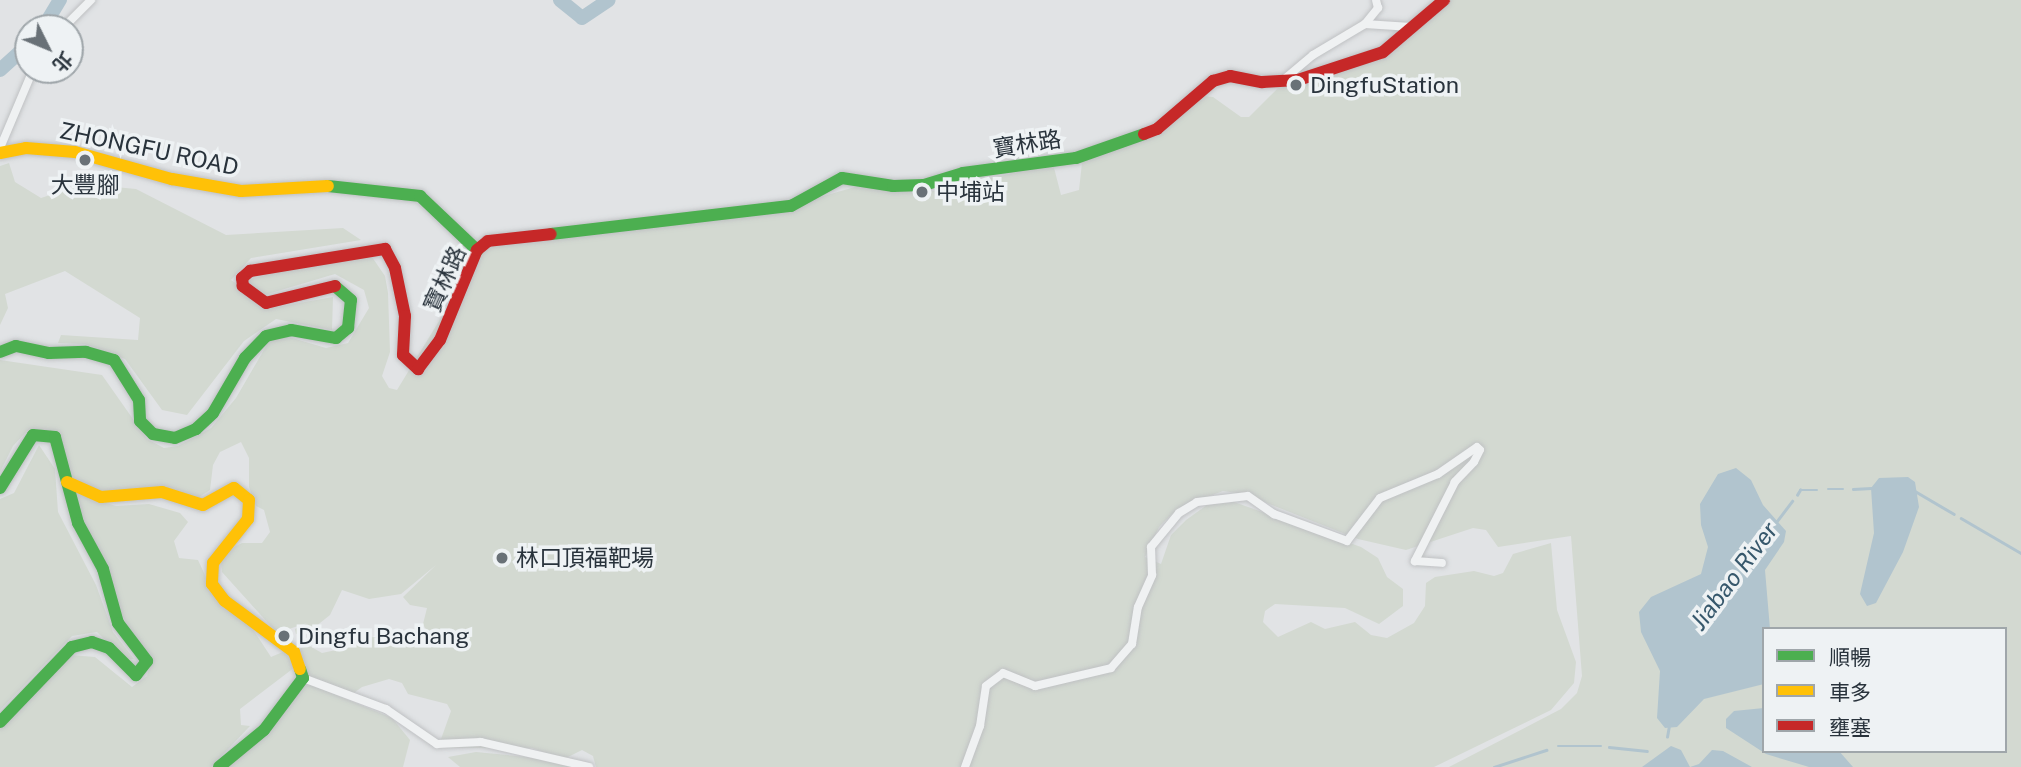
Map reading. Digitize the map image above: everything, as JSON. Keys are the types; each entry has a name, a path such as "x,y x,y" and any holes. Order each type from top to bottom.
{"main road":[{"name":"寶林路","path":"0,352 16,346 49,353 86,352 114,360 139,400 140,421 153,434 175,438 196,429 213,413 244,358 265,337 291,330 335,338 348,328 351,300 343,289 335,286 266,303 245,290 242,282 247,272 376,247 385,249 395,268 405,316 403,355 418,369 440,340 477,250 498,238 791,206 842,178 924,185 963,173 1064,161 1139,139 1213,81 1230,76 1282,82 1330,71 1383,52 1444,0"},
{"name":"ZHONGFU ROAD","path":"0,150 26,148 75,152 172,179 241,191 314,185 420,196 436,207 477,250"},
{"path":"0,488 11,477 26,445 42,433 55,438 60,446 78,523 103,569 118,623 142,650 146,667 141,673 132,674 109,648 82,643 47,670 0,722"},
{"path":"67,482 101,497 162,492 204,505 221,492 234,488 242,491 250,500 248,519 213,562 212,584 225,601 294,652 304,669 303,678 264,730 219,767"}],"street":[{"path":"77,14 91,0"},
{"path":"1282,82 1313,55 1365,24 1378,8 1376,0"},
{"path":"1365,24 1411,27"},
{"path":"0,150 27,84"},
{"path":"965,767 980,726 986,686 1003,674 1035,686 1111,668 1132,644 1138,607 1153,575 1151,547 1179,513 1197,502 1248,496 1274,514 1347,541 1380,498 1438,474 1477,446 1480,450 1474,463 1455,482 1415,561 1442,564"},
{"path":"303,678 386,709 437,744 481,742 589,767"}],"shaded area":[{"path":"1446,0 2021,0 2021,767 1449,767 1561,709 1577,693 1582,676 1571,536 1498,547 1486,530 1473,528 1406,550 1358,539 1244,494 1223,491 1178,508 1159,527 1145,557 1161,564 1171,535 1186,520 1207,505 1234,502 1361,547 1378,558 1387,577 1403,589 1403,606 1379,624 1345,608 1275,604 1265,611 1263,622 1278,637 1311,622 1325,629 1355,622 1371,635 1387,638 1414,623 1425,606 1426,583 1435,577 1474,571 1494,576 1503,573 1513,554 1551,543 1557,610 1576,662 1574,683 1551,710 1434,767 596,767 593,756 582,750 564,759 532,748 443,748 440,742 451,711 447,704 408,694 402,683 389,679 362,687 351,695 308,679 298,651 306,644 322,653 341,649 366,637 404,638 415,646 434,646 423,624 427,608 410,605 403,597 436,565 401,594 369,599 342,590 330,615 310,631 296,634 295,629 307,623 277,633 222,572 221,562 232,548 242,543 262,543 270,532 264,510 256,506 249,487 249,458 241,442 220,452 213,465 210,490 193,501 130,490 110,493 76,483 65,474 56,443 37,430 27,431 13,446 0,472 0,360 102,375 147,439 164,448 178,446 211,428 236,398 269,341 282,335 326,348 348,343 369,308 364,290 335,274 261,296 248,282 251,279 355,251 372,257 385,276 388,293 390,352 382,376 389,388 397,390 486,244 523,237 751,217 855,187 933,191 1053,164 1061,195 1079,190 1083,154 1155,127 1193,95 1213,97 1241,117 1249,117 1279,87 1378,52"},
{"path":"9,163 15,182 41,198 83,184 136,189 226,235 343,228 361,240 251,258 231,280 271,308 333,297 332,330 276,319 244,341 187,415 162,410 125,359 85,344 58,343 61,335 138,340 140,318 65,271 5,294 8,308 0,325 0,166"},
{"path":"39,445 55,469 58,512 96,585 113,632 134,659 124,659 97,632 72,636 0,710 0,499 14,493"},
{"path":"74,493 116,506 149,504 180,513 188,522 174,541 179,558 198,560 209,584 250,625 271,657 285,651 299,664 240,709 241,725 250,726 211,767 0,767 0,729 70,655 95,657 132,687 147,676 149,668 67,505"},
{"path":"312,685 392,718 410,740 403,767 223,767 302,686"},
{"path":"476,752 527,757 576,767 460,767 448,757"}],"water":[{"path":"1736,468 1751,480 1763,505 1786,531 1784,542 1765,570 1770,627 1762,627 1762,684 1704,699 1677,727 1665,728 1657,718 1660,671 1641,632 1639,612 1651,597 1701,574 1708,547 1701,525 1700,504 1718,474"},
{"path":"1908,477 1915,482 1919,507 1903,552 1876,603 1867,606 1860,594 1874,533 1871,488 1879,478"},
{"path":"1762,708 1762,751 1726,728 1726,719 1734,711"},
{"path":"1671,746 1681,750 1690,767 1642,767"},
{"path":"1712,750 1723,751 1752,767 1690,767 1699,764"},
{"path":"1841,753 1853,767 1809,767 1766,754"}],"waterway":[{"path":"52,14 60,0"},
{"path":"560,0 582,18 609,0"},
{"path":"0,70 14,58"},
{"name":"Jiabao River","path":"1853,489 1871,488"},
{"name":"Jiabao River","path":"1828,489 1843,489"},
{"name":"Jiabao River","path":"1797,495 1800,490 1817,490"},
{"name":"Jiabao River","path":"1915,491 1954,514"},
{"name":"Jiabao River","path":"1777,521 1792,501"},
{"name":"Jiabao River","path":"1961,518 2021,553"},
{"name":"Jiabao River","path":"1667,737 1669,726"},
{"name":"Jiabao River","path":"1558,746 1601,746"},
{"name":"Jiabao River","path":"1609,747 1647,751"},
{"name":"Jiabao River","path":"1494,767 1546,750"}],"traffic: fast":[{"path":"551,234 791,206 842,178 893,186 924,185 963,173 1076,158 1144,134"},
{"path":"328,186 420,196 477,250"},
{"path":"0,352 16,346 49,353 86,352 114,360 139,400 140,421 153,434 175,438 196,429 213,413 245,358 266,336 291,330 336,338 348,328 351,300 335,286"},
{"path":"0,488 33,435 55,437 78,523 103,569 118,623 147,661 136,675 109,648 92,642 72,647 0,722"},
{"path":"219,767 264,730 303,678 300,669"}],"traffic: slow":[{"path":"0,153 26,148 75,152 172,179 241,191 328,186"},
{"path":"67,482 101,497 162,492 203,505 234,488 249,500 248,519 213,563 212,584 225,601 294,652 300,669"}],"traffic: jam":[{"path":"1144,134 1157,129 1213,81 1230,76 1262,82 1298,80 1383,52 1444,0"},
{"path":"335,286 266,303 243,286 242,278 250,271 385,249 395,268 405,316 403,355 418,369 440,340 477,250 488,241 551,234"}],"place":[{"name":"DingfuStation","path":"1296,85"},
{"name":"大豐腳","path":"85,160"},
{"name":"中埔站","path":"922,192"},
{"name":"林口頂福靶場","path":"502,558"},
{"name":"Dingfu Bachang","path":"284,636"}]}
